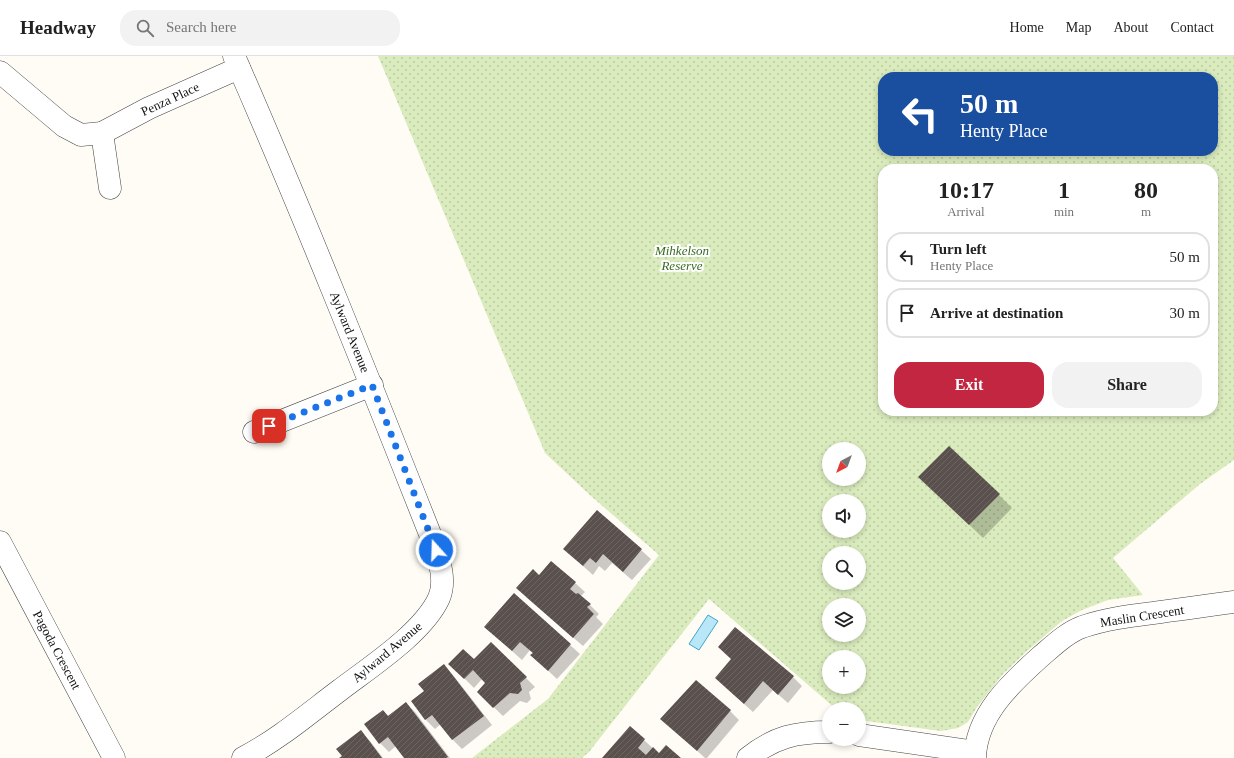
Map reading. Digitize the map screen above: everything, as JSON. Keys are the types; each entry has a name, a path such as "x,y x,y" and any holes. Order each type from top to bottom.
{"street":[{"name":"Penza Place","path":"0,72 64,126 82,135 102,133 237,62"},
{"name":"Aylward Avenue","path":"237,62 372,385 432,539 439,561 442,587 439,597 423,622 379,661 298,723 260,749 243,758"},
{"path":"102,133 110,188"},
{"path":"254,432 372,385"},
{"name":"Pagoda Crescent","path":"0,542 114,758"},
{"name":"Maslin Crescent","path":"975,755 978,737 984,722 998,699 1012,683 1057,642 1080,628 1104,620 1234,602"},
{"path":"748,758 768,744 783,737 812,732 822,732"},
{"path":"866,736 975,755"}],"green space":[{"name":"Mihkelson Reserve","path":"378,56 1234,56 1234,460 1200,484 1113,558 1143,595 1108,600 1082,610 1062,621 1003,674 977,707 968,722 958,728 941,731 866,721 866,702 828,702 709,599 589,752 582,758 472,758 548,699 659,555 591,496 545,453"}],"water":[{"path":"708,615 718,621 699,650 689,644"}],"building":[{"path":"949,446 1000,494 969,525 918,477"},
{"path":"597,510 642,549 623,572 603,554 596,563 590,558 583,566 563,549"},
{"path":"551,561 576,582 570,589 576,594 578,593 591,604 587,607 594,614 573,638 516,588 533,569 539,575"},
{"path":"514,593 571,644 548,671 530,655 533,653 520,642 512,651 484,627"},
{"path":"735,627 794,676 778,695 763,681 744,704 715,678 731,659 718,647"},
{"path":"491,642 527,677 520,683 522,690 518,694 510,693 493,708 477,692 485,683 473,670 464,679 448,664 463,649 474,659"},
{"path":"444,664 484,716 452,740 432,715 425,720 411,701 424,691 418,684"},
{"path":"696,680 731,710 697,751 660,719"},
{"path":"406,702 448,757 404,758 388,737 379,744 364,724 383,710 388,716"},
{"path":"630,726 645,739 638,748 646,755 653,747 659,753 666,745 681,758 602,758"},
{"path":"361,730 382,758 339,758 342,756 336,749"}],"route":[{"path":"269,426 372,385 436,550"}]}
